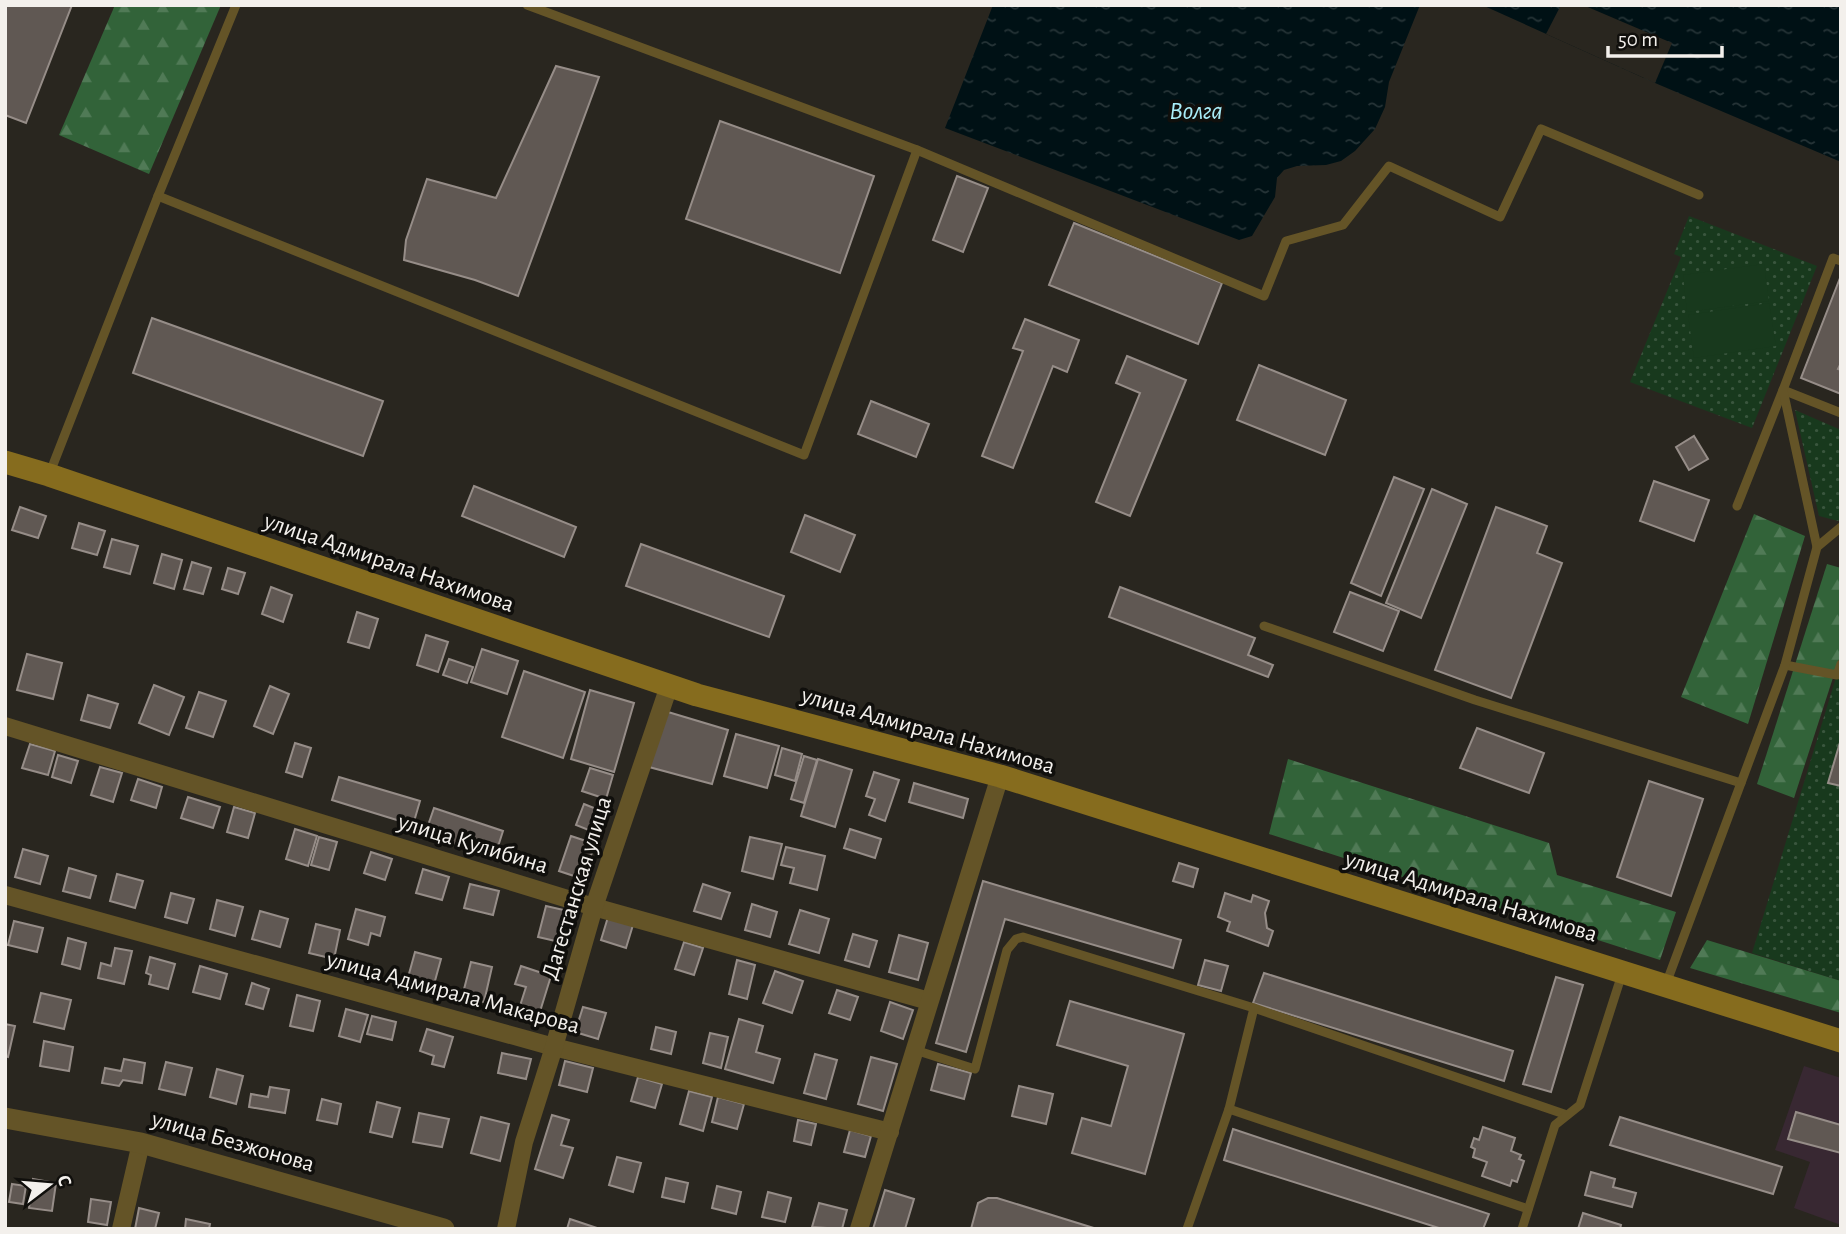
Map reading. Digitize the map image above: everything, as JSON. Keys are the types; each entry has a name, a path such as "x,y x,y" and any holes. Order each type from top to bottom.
{"main road":[{"name":"улица Адмирала Нахимова","path":"5,462 697,695 1000,776 1841,1041"}],"street":[{"name":"Дагестанская улица","path":"506,1229 524,1142 594,907 669,686"},
{"name":"улица Кулибина","path":"5,726 594,907 929,1000"},
{"path":"859,1229 1000,776"},
{"name":"улица Адмирала Макарова","path":"5,895 554,1047 890,1132"},
{"name":"улица Безжонова","path":"5,1118 141,1143 444,1229"},
{"path":"121,1229 141,1143"}],"lane":[{"path":"49,475 236,5"},
{"path":"527,5 917,150 1264,296 1286,241 1343,225 1389,166 1500,218 1541,129 1699,195"},
{"path":"158,196 804,455 917,150"},
{"path":"1737,506 1833,258 1841,261"},
{"path":"1783,390 1841,413"},
{"path":"1666,986 1785,665 1817,547 1783,390"},
{"path":"1817,547 1841,527"},
{"path":"1264,625 1475,700 1741,783"},
{"path":"1785,665 1837,675 1841,664"},
{"path":"915,1050 975,1069 1007,950 1016,939 1023,936 1254,1008 1567,1115"},
{"path":"1522,1229 1555,1125 1580,1105 1622,972"},
{"path":"1187,1229 1228,1109 1254,1008"},
{"path":"1228,1109 1528,1209"}],"shaded area":[{"path":"1804,1066 1841,1078 1841,1225 1794,1208 1810,1162 1775,1150"}],"green space":[{"path":"115,5 221,5 149,174 59,135"},
{"path":"1689,216 1817,266 1752,428 1630,382 1681,257 1674,254"},
{"path":"1764,264 1769,301 1687,312 1683,275"},
{"path":"1769,303 1776,346 1694,358 1688,315"},
{"path":"1795,410 1841,430 1841,519 1838,521 1819,516"},
{"path":"1754,514 1805,536 1748,724 1681,697"},
{"path":"1827,564 1841,568 1841,653 1794,798 1757,784"},
{"path":"1841,661 1841,981 1752,953"},
{"path":"1288,759 1549,843 1557,875 1676,912 1660,960 1269,834"},
{"path":"1707,940 1841,981 1841,1013 1690,968"}],"water":[{"name":"Волга","path":"993,5 1420,5 1389,82 1385,107 1375,129 1355,151 1341,161 1284,170 1277,178 1275,197 1252,236 1239,240 945,128"},
{"path":"1482,5 1841,5 1841,162 1655,83"}],"pier":[{"path":"1561,5 1583,5 1672,43 1655,83 1546,34"}],"building":[{"path":"5,5 72,5 26,123 5,115"},
{"path":"556,66 599,77 518,296 475,280 404,260 406,240 427,179 496,198"},
{"path":"720,121 874,176 840,273 686,219"},
{"path":"957,176 988,188 963,252 933,240"},
{"path":"1074,223 1222,283 1198,344 1049,285"},
{"path":"1840,278 1841,363 1838,369 1841,370 1841,394 1801,378"},
{"path":"152,318 383,401 363,456 133,373"},
{"path":"1025,319 1079,340 1067,372 1053,366 1013,468 982,456 1023,351 1013,348"},
{"path":"1127,356 1186,380 1130,516 1096,502 1140,393 1116,383"},
{"path":"1259,365 1346,400 1325,455 1237,420"},
{"path":"871,401 929,424 916,457 858,434"},
{"path":"1694,436 1708,459 1689,470 1676,447"},
{"path":"1394,477 1424,489 1381,596 1351,583"},
{"path":"1654,481 1709,500 1694,541 1640,521"},
{"path":"474,486 576,527 564,557 462,516"},
{"path":"1432,489 1467,504 1421,618 1386,603"},
{"path":"20,507 46,516 38,538 12,530"},
{"path":"1496,507 1547,526 1537,553 1562,563 1511,698 1435,670"},
{"path":"805,515 855,535 840,572 791,552"},
{"path":"79,523 105,531 97,555 72,548"},
{"path":"112,539 138,546 130,574 104,567"},
{"path":"641,544 784,596 769,637 626,586"},
{"path":"162,554 182,560 174,589 154,583"},
{"path":"192,562 211,568 203,594 184,589"},
{"path":"228,568 245,573 238,594 222,589"},
{"path":"271,587 292,595 283,622 262,614"},
{"path":"1120,587 1255,638 1248,655 1273,665 1268,677 1109,617"},
{"path":"1350,592 1399,611 1383,651 1334,632"},
{"path":"357,612 378,619 369,648 348,642"},
{"path":"426,635 448,642 438,672 417,665"},
{"path":"482,649 518,661 507,694 471,682"},
{"path":"27,654 62,663 53,699 17,690"},
{"path":"449,659 473,667 467,683 443,675"},
{"path":"524,671 585,692 563,758 502,737"},
{"path":"154,685 184,697 169,735 139,723"},
{"path":"270,686 289,694 273,734 254,726"},
{"path":"590,690 634,703 614,772 571,759"},
{"path":"199,692 226,701 213,737 186,728"},
{"path":"88,695 118,704 110,728 81,720"},
{"path":"668,712 728,730 712,784 649,767"},
{"path":"1477,728 1544,753 1529,793 1460,768"},
{"path":"736,734 779,746 767,788 724,776"},
{"path":"1841,739 1841,786 1828,783"},
{"path":"295,743 311,748 302,777 286,772"},
{"path":"30,744 55,751 48,775 22,768"},
{"path":"782,748 802,754 795,781 775,775"},
{"path":"58,755 78,761 71,783 52,777"},
{"path":"804,756 817,760 804,803 791,799"},
{"path":"818,759 852,770 835,827 801,816"},
{"path":"100,767 122,773 113,802 91,795"},
{"path":"590,768 613,775 606,799 582,791"},
{"path":"874,772 899,780 885,821 869,815 875,799 866,796"},
{"path":"339,777 420,801 413,825 332,800"},
{"path":"138,779 162,787 156,808 131,800"},
{"path":"1649,781 1703,799 1671,896 1617,877"},
{"path":"914,783 968,799 963,818 909,802"},
{"path":"188,797 220,807 213,828 181,818"},
{"path":"584,804 604,812 596,833 576,825"},
{"path":"234,807 255,813 248,838 227,832"},
{"path":"434,808 503,831 495,856 425,834"},
{"path":"295,829 317,836 308,866 286,859"},
{"path":"850,829 881,839 875,858 844,848"},
{"path":"571,836 595,844 583,879 559,871"},
{"path":"319,837 337,842 329,870 311,865"},
{"path":"750,837 782,844 773,879 742,871"},
{"path":"786,847 825,856 817,890 790,883 794,868 781,865"},
{"path":"23,849 48,856 40,884 15,877"},
{"path":"371,852 392,859 385,880 364,873"},
{"path":"1179,863 1198,869 1193,887 1173,881"},
{"path":"69,868 96,876 90,898 63,891"},
{"path":"423,869 449,877 442,900 416,893"},
{"path":"117,874 143,881 135,908 110,901"},
{"path":"983,881 1181,940 1173,968 1005,919 966,1052 936,1043"},
{"path":"470,884 499,891 493,915 464,908"},
{"path":"703,884 730,893 721,919 694,911"},
{"path":"171,893 194,899 187,923 165,917"},
{"path":"1225,893 1251,902 1253,895 1269,901 1265,913 1267,928 1273,931 1268,946 1227,931 1230,922 1218,917"},
{"path":"217,900 243,907 235,936 210,929"},
{"path":"752,904 777,912 770,937 745,930"},
{"path":"546,906 568,911 560,942 538,937"},
{"path":"356,909 385,917 380,936 371,933 368,945 348,939"},
{"path":"800,910 829,919 819,953 789,944"},
{"path":"260,911 288,919 280,947 252,939"},
{"path":"608,917 633,925 626,948 601,940"},
{"path":"14,921 43,928 37,952 8,945"},
{"path":"316,924 340,930 334,959 309,953"},
{"path":"853,934 877,941 869,967 845,960"},
{"path":"899,935 928,943 918,980 889,972"},
{"path":"68,938 86,943 80,969 62,964"},
{"path":"684,942 703,948 694,975 675,969"},
{"path":"115,948 132,951 124,984 98,978 101,963 111,966"},
{"path":"415,952 441,959 433,988 407,981"},
{"path":"150,957 175,964 168,989 149,984 151,975 146,973"},
{"path":"737,960 755,965 747,999 729,994"},
{"path":"1205,960 1228,966 1221,991 1198,985"},
{"path":"471,962 492,967 484,1002 462,997"},
{"path":"200,966 227,974 220,999 193,992"},
{"path":"521,966 551,976 538,1018 518,1012 526,987 515,984"},
{"path":"775,971 803,981 792,1013 763,1003"},
{"path":"1264,973 1513,1051 1504,1081 1253,1003"},
{"path":"1556,977 1583,985 1551,1092 1523,1084"},
{"path":"252,983 269,989 263,1009 246,1004"},
{"path":"837,990 858,997 850,1020 829,1013"},
{"path":"41,993 71,1000 64,1029 34,1022"},
{"path":"297,995 320,1001 313,1031 290,1026"},
{"path":"1070,1001 1184,1034 1145,1174 1072,1153 1082,1118 1111,1126 1128,1066 1057,1045"},
{"path":"890,1002 913,1010 903,1039 881,1031"},
{"path":"583,1007 606,1013 598,1039 575,1032"},
{"path":"346,1009 368,1015 360,1042 339,1036"},
{"path":"372,1016 396,1022 392,1040 367,1034"},
{"path":"739,1019 763,1026 756,1052 780,1059 773,1083 725,1069"},
{"path":"5,1024 15,1026 8,1057 5,1056"},
{"path":"656,1027 676,1032 671,1054 651,1049"},
{"path":"427,1029 453,1037 444,1067 432,1064 434,1056 420,1051"},
{"path":"710,1033 728,1037 721,1068 703,1063"},
{"path":"44,1041 73,1047 69,1071 40,1066"},
{"path":"502,1053 531,1059 526,1079 498,1073"},
{"path":"815,1054 837,1060 826,1099 804,1093"},
{"path":"871,1057 897,1064 883,1111 858,1104"},
{"path":"124,1059 145,1063 142,1083 123,1080 119,1086 102,1083 105,1068 121,1071"},
{"path":"565,1061 593,1068 587,1092 559,1085"},
{"path":"166,1062 192,1068 185,1095 159,1089"},
{"path":"938,1064 971,1073 964,1099 931,1090"},
{"path":"217,1069 243,1076 236,1104 210,1097"},
{"path":"638,1077 662,1084 655,1108 631,1101"},
{"path":"1019,1086 1053,1094 1046,1124 1012,1116"},
{"path":"270,1087 289,1090 285,1113 249,1107 251,1094 268,1097"},
{"path":"689,1091 712,1097 703,1131 680,1124"},
{"path":"718,1097 744,1104 737,1129 712,1122"},
{"path":"322,1099 341,1104 337,1124 317,1120"},
{"path":"377,1102 400,1108 392,1137 370,1132"},
{"path":"1796,1112 1841,1125 1841,1153 1788,1139"},
{"path":"419,1113 449,1119 442,1147 413,1142"},
{"path":"552,1115 569,1120 561,1145 573,1148 563,1178 535,1169"},
{"path":"481,1117 509,1124 500,1161 471,1153"},
{"path":"1620,1117 1782,1167 1773,1194 1610,1145"},
{"path":"798,1120 816,1124 811,1145 794,1141"},
{"path":"1483,1127 1515,1138 1511,1151 1521,1155 1519,1159 1524,1161 1517,1182 1512,1180 1510,1186 1482,1176 1487,1162 1473,1157 1475,1149 1471,1147 1474,1138 1479,1140"},
{"path":"1233,1129 1489,1214 1483,1229 1442,1229 1224,1160"},
{"path":"850,1130 871,1136 865,1157 844,1152"},
{"path":"617,1157 641,1163 633,1192 609,1185"},
{"path":"1591,1172 1615,1179 1613,1187 1636,1193 1632,1207 1585,1195"},
{"path":"666,1178 688,1183 684,1202 662,1197"},
{"path":"33,1179 56,1183 52,1211 29,1208"},
{"path":"12,1184 26,1186 23,1204 9,1202"},
{"path":"717,1186 741,1192 736,1214 712,1208"},
{"path":"885,1190 914,1199 905,1229 873,1229"},
{"path":"768,1192 791,1198 785,1222 762,1217"},
{"path":"988,1198 997,1198 1097,1229 971,1229 978,1203"},
{"path":"91,1199 111,1202 107,1225 88,1222"},
{"path":"819,1203 847,1210 842,1229 812,1227"},
{"path":"139,1208 159,1213 155,1229 135,1229"},
{"path":"1583,1213 1621,1225 1620,1229 1578,1229"},
{"path":"186,1219 210,1224 209,1229 185,1229"},
{"path":"570,1219 600,1229 567,1229"}]}
